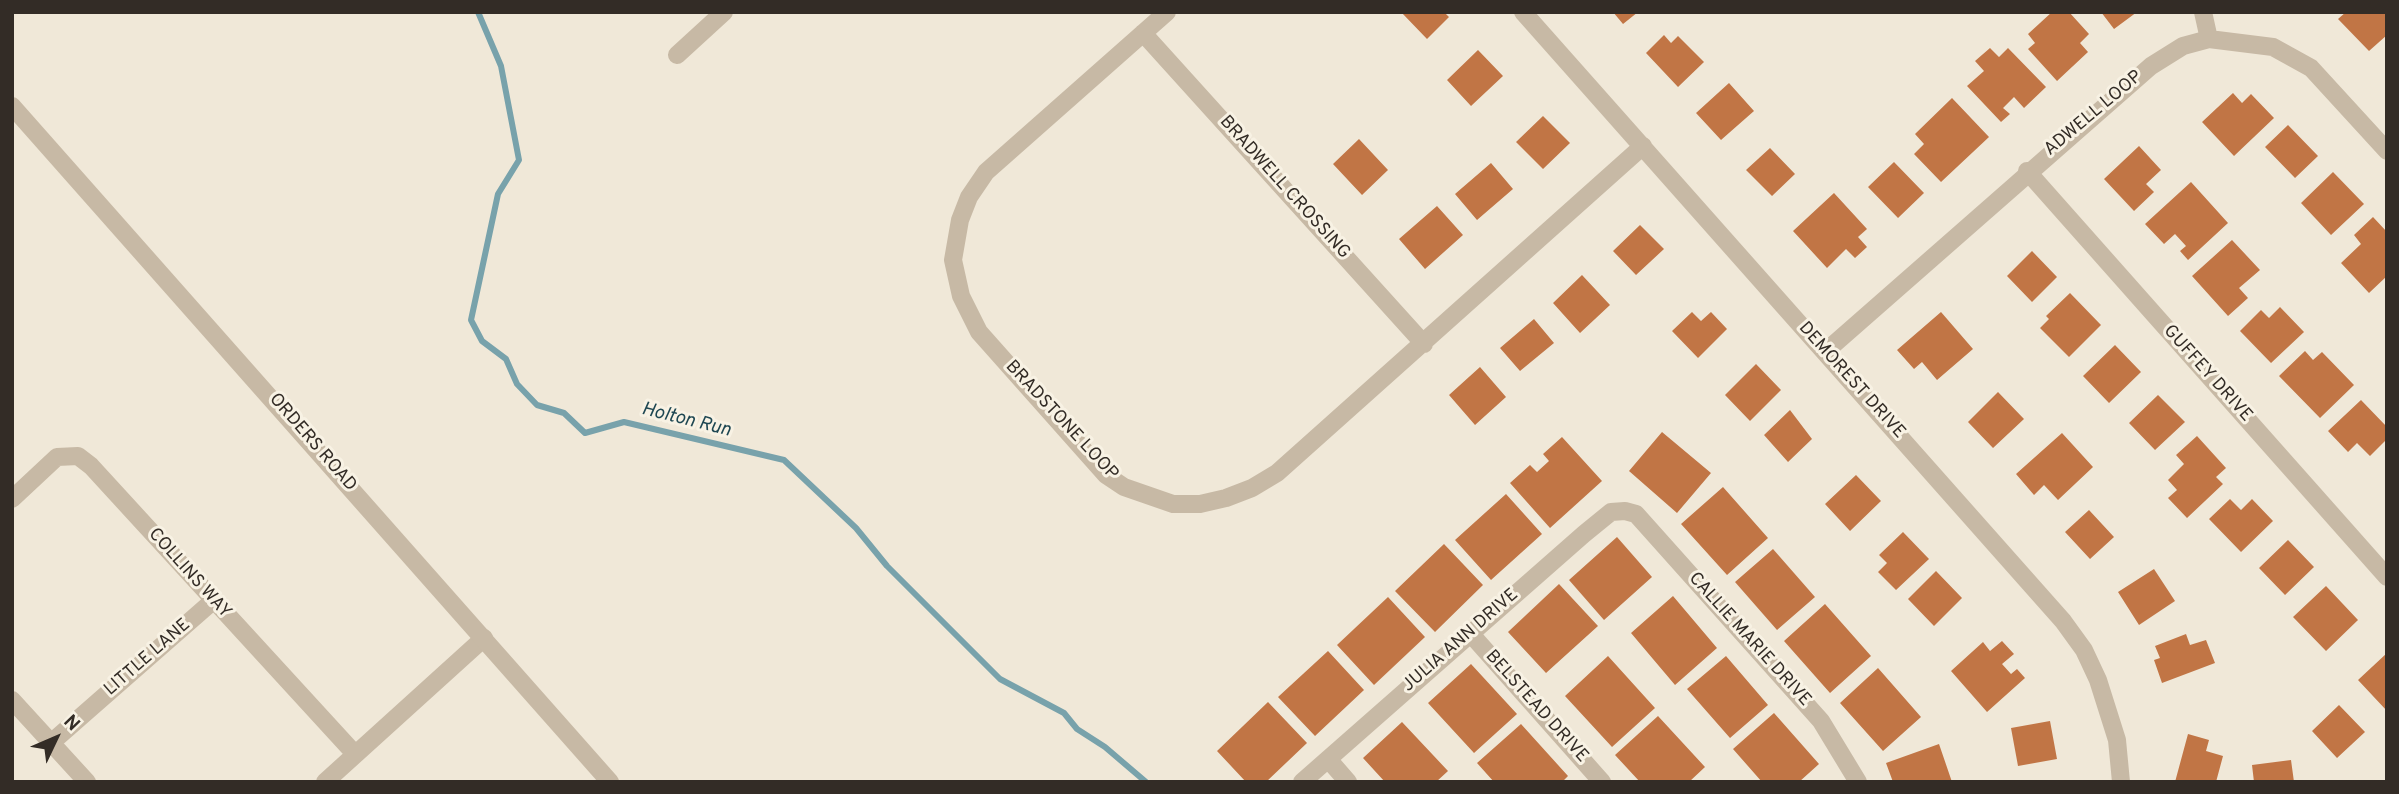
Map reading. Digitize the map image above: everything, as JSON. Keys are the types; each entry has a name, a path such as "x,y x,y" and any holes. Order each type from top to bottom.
{"street":[{"path":"677,55 724,12"},
{"name":"BRADSTONE LOOP","path":"1167,12 986,172 969,197 954,241 955,279 979,332 1107,475 1124,487 1173,504 1200,504 1252,488 1277,473 1643,146"},
{"name":"DEMOREST DRIVE","path":"1522,12 2056,613 2084,650 2109,712 2117,740 2121,782"},
{"path":"2203,12 2209,39"},
{"name":"BRADWELL CROSSING","path":"1143,33 1424,344"},
{"name":"ADWELL LOOP","path":"1825,352 2151,65 2183,47 2209,39 2244,41 2273,47 2311,68 2387,151"},
{"name":"ORDERS ROAD","path":"12,106 610,782"},
{"name":"GUFFEY DRIVE","path":"2028,171 2387,577"},
{"name":"COLLINS WAY","path":"12,499 57,457 78,456 91,466 355,754"},
{"name":"JULIA ANN DRIVE","path":"1302,782 1611,512 1625,511"},
{"name":"CALLIE MARIE DRIVE","path":"1625,511 1636,514 1821,722 1858,782"},
{"name":"LITTLE LANE","path":"52,743 214,600"},
{"name":"BELSTEAD DRIVE","path":"1470,633 1602,782"},
{"path":"324,782 484,638"},
{"path":"12,700 87,782"},
{"path":"1328,759 1348,782"}],"building":[{"path":"1401,12 1444,12 1449,17 1427,39"},
{"path":"1613,12 1638,12 1623,24"},
{"path":"2052,12 2069,12 2089,34 2080,43 2088,52 2057,81 2028,49 2035,43 2028,34"},
{"path":"2101,12 2137,12 2114,29"},
{"path":"2346,12 2387,12 2387,35 2369,51 2338,19"},
{"path":"1664,35 1671,43 1678,36 1704,62 1678,87 1646,53"},
{"path":"1990,48 1999,57 2008,48 2046,87 2024,108 2014,97 2003,108 2010,114 2001,122 1967,86 1984,71 1975,61"},
{"path":"1478,50 1503,76 1471,106 1447,80"},
{"path":"1729,83 1754,111 1721,140 1696,113"},
{"path":"2233,93 2242,103 2251,94 2274,118 2234,156 2202,122"},
{"path":"1952,98 1989,137 1941,182 1914,154 1924,144 1915,134"},
{"path":"1543,116 1570,143 1543,169 1516,142"},
{"path":"2288,125 2318,156 2295,178 2265,147"},
{"path":"1359,139 1388,170 1362,195 1333,164"},
{"path":"2139,146 2161,170 2146,184 2154,192 2134,211 2104,179"},
{"path":"1770,148 1795,174 1772,196 1746,170"},
{"path":"1894,162 1924,193 1898,218 1868,187"},
{"path":"1491,163 1513,189 1477,220 1455,194"},
{"path":"2333,172 2364,204 2331,235 2301,203"},
{"path":"2191,182 2228,223 2188,260 2180,251 2186,246 2175,234 2164,244 2145,224"},
{"path":"1834,193 1867,229 1858,237 1867,247 1855,258 1846,249 1827,268 1793,231"},
{"path":"1437,206 1463,235 1425,269 1399,239"},
{"path":"2373,217 2387,232 2387,276 2369,293 2341,263 2361,244 2354,235"},
{"path":"1640,225 1664,249 1636,275 1613,251"},
{"path":"2232,240 2260,270 2239,288 2248,298 2228,316 2192,276"},
{"path":"2032,251 2057,277 2032,302 2007,276"},
{"path":"1582,275 1610,305 1580,333 1553,303"},
{"path":"2070,293 2101,325 2069,357 2040,328 2049,319 2046,316"},
{"path":"2280,307 2304,332 2271,363 2240,331 2261,310 2269,318"},
{"path":"1692,312 1701,321 1711,312 1727,329 1698,358 1672,331"},
{"path":"1941,312 1973,349 1937,380 1922,362 1914,369 1897,350"},
{"path":"1534,319 1554,343 1520,371 1500,348"},
{"path":"2115,345 2141,372 2109,403 2083,376"},
{"path":"2305,351 2313,360 2322,352 2354,385 2320,418 2279,376"},
{"path":"1756,364 1781,390 1750,421 1725,395"},
{"path":"1480,367 1506,397 1475,425 1449,395"},
{"path":"1998,392 2024,419 1993,448 1968,422"},
{"path":"2158,395 2185,422 2155,450 2129,423"},
{"path":"2361,400 2387,427 2387,439 2370,456 2357,443 2348,452 2328,431"},
{"path":"1790,410 1812,439 1788,462 1764,435"},
{"path":"1662,432 1711,473 1677,513 1629,471"},
{"path":"2062,433 2093,467 2058,500 2044,485 2034,495 2016,474"},
{"path":"2197,436 2226,468 2216,477 2223,484 2187,518 2168,498 2177,490 2168,480 2184,464 2176,455"},
{"path":"1562,437 1602,481 1550,528 1510,483 1530,465 1537,472 1549,461 1543,454"},
{"path":"1856,475 1881,501 1850,531 1825,504"},
{"path":"1723,487 1768,538 1727,575 1681,524"},
{"path":"1506,494 1542,534 1491,580 1455,540"},
{"path":"2230,499 2241,510 2252,499 2273,521 2241,552 2209,519"},
{"path":"2089,510 2114,537 2090,559 2065,532"},
{"path":"1903,532 1929,559 1896,590 1878,572 1887,563 1879,555"},
{"path":"1617,537 1652,577 1604,620 1569,580"},
{"path":"2288,540 2314,567 2285,595 2259,568"},
{"path":"1444,544 1483,585 1435,632 1395,591"},
{"path":"1773,549 1815,597 1777,630 1735,582"},
{"path":"2154,569 2175,601 2139,625 2118,592"},
{"path":"1936,571 1962,598 1934,626 1908,599"},
{"path":"1559,584 1598,626 1546,673 1508,632"},
{"path":"2326,586 2358,620 2326,651 2293,617"},
{"path":"1673,596 1717,648 1675,685 1631,633"},
{"path":"1388,597 1425,637 1374,685 1337,645"},
{"path":"1825,604 1871,656 1830,693 1784,641"},
{"path":"2186,634 2190,645 2206,640 2215,663 2162,683 2154,660 2160,658 2155,646"},
{"path":"2002,641 2014,654 2002,664 2011,674 2017,669 2025,678 1987,712 1951,671 1983,642 1990,651"},
{"path":"1328,651 1364,690 1315,736 1278,697"},
{"path":"2387,653 2387,711 2358,680"},
{"path":"1608,656 1655,708 1612,747 1565,696"},
{"path":"1726,656 1768,705 1730,738 1687,689"},
{"path":"1471,664 1517,714 1474,753 1428,703"},
{"path":"1878,668 1921,717 1883,751 1840,703"},
{"path":"1268,702 1307,743 1266,782 1246,782 1217,751"},
{"path":"2339,705 2365,732 2337,758 2312,731"},
{"path":"1774,713 1819,764 1799,782 1762,782 1733,749"},
{"path":"1658,716 1705,767 1689,782 1640,782 1615,755"},
{"path":"2050,721 2057,759 2018,766 2011,728"},
{"path":"1402,722 1448,771 1436,782 1385,782 1363,758"},
{"path":"1521,724 1568,776 1562,782 1494,782 1477,763"},
{"path":"2188,734 2209,740 2206,751 2223,756 2216,782 2175,782"},
{"path":"1939,744 1952,782 1893,782 1886,763"},
{"path":"2291,760 2294,782 2254,782 2252,765"}],"waterway":[{"name":"Holton Run","path":"478,12 501,66 519,160 498,194 471,320 482,341 506,359 517,384 537,405 564,413 585,433 624,422 784,460 856,528 887,566 1000,679 1064,713 1077,729 1105,747 1146,782"}]}
